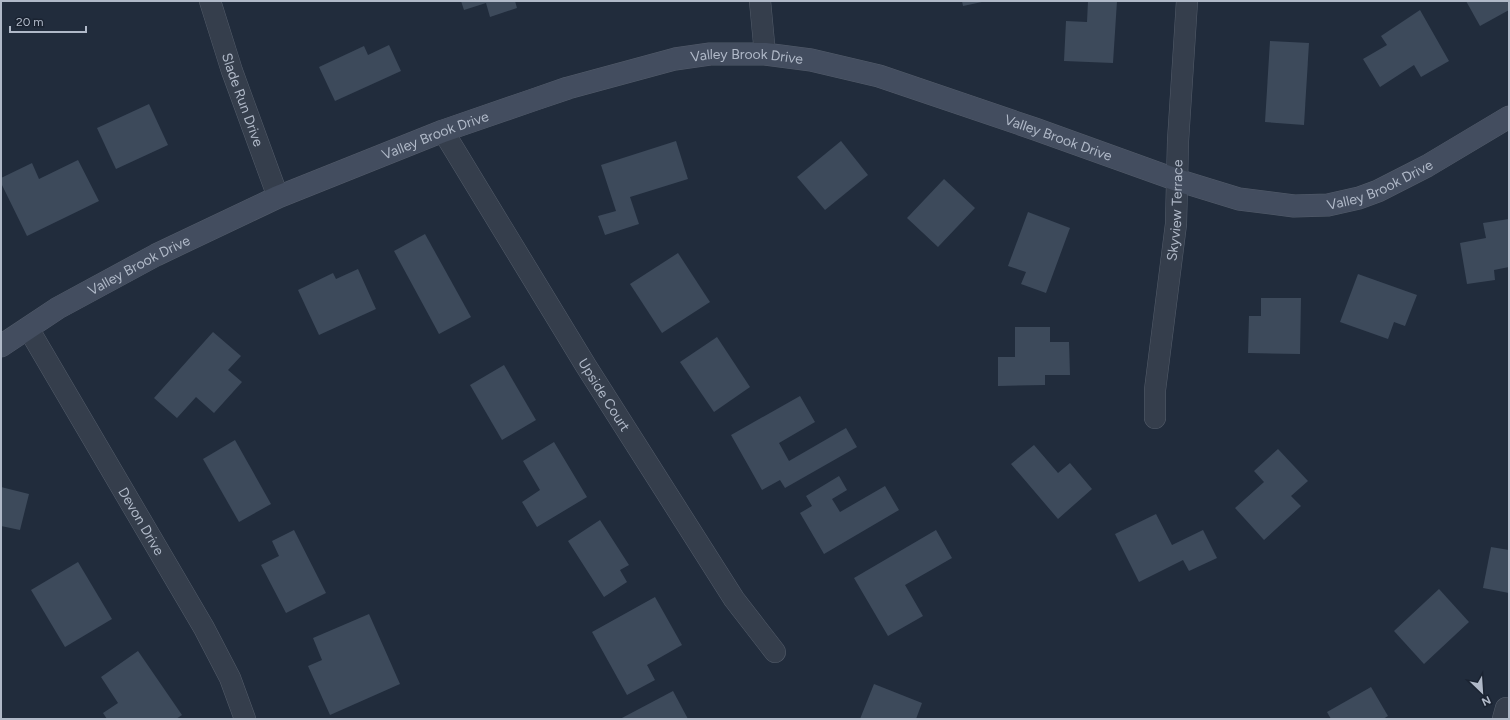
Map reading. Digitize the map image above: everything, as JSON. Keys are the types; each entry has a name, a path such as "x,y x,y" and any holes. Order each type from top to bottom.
{"street":[{"name":"Slade Run Drive","path":"210,1 232,71 278,197"},
{"path":"760,1 765,54"},
{"name":"Skyview Terrace","path":"1155,418 1155,390 1176,224 1187,1"},
{"name":"Valley Brook Drive","path":"1,346 58,308 156,255 278,197 443,131 568,88 675,59 710,54 765,54 811,60 879,76 1035,129 1177,180 1239,199 1294,206 1328,205 1358,198 1378,191 1427,166 1509,117"},
{"name":"Upside Court","path":"443,131 590,373 734,598 775,652"},
{"name":"Devon Drive","path":"28,328 204,628 230,678 245,719"}],"building":[{"path":"461,1 515,1 517,8 490,17 486,3 464,10"},
{"path":"962,1 982,1 982,2 963,6"},
{"path":"1088,1 1117,1 1113,63 1064,61 1066,21 1087,22"},
{"path":"1466,1 1509,1 1509,10 1480,26"},
{"path":"1420,10 1449,61 1421,77 1414,65 1380,87 1363,59 1387,45 1381,36"},
{"path":"1270,41 1309,43 1304,125 1265,122"},
{"path":"389,45 401,71 335,101 319,67 364,46 368,55"},
{"path":"149,104 168,145 116,169 97,128"},
{"path":"676,141 688,179 630,197 639,224 605,235 598,216 616,211 601,165"},
{"path":"841,141 868,175 825,210 797,177"},
{"path":"78,160 99,201 27,236 1,183 1,178 32,163 39,179"},
{"path":"944,179 975,208 938,247 907,218"},
{"path":"1028,212 1070,228 1046,293 1021,284 1026,272 1008,266"},
{"path":"1509,219 1509,267 1494,270 1495,280 1467,284 1460,243 1486,238 1483,223"},
{"path":"425,234 471,317 439,334 394,251"},
{"path":"678,253 710,302 662,333 630,284"},
{"path":"358,269 376,309 319,335 298,290 333,273 336,279"},
{"path":"1358,274 1417,295 1405,326 1394,322 1388,339 1340,322"},
{"path":"1261,298 1301,298 1300,354 1248,353 1249,316 1261,316"},
{"path":"1015,327 1050,327 1050,342 1069,342 1070,375 1045,375 1045,385 998,386 998,357 1015,357"},
{"path":"213,332 241,356 228,370 242,382 214,413 196,397 177,418 154,398"},
{"path":"717,337 750,387 714,412 680,362"},
{"path":"504,365 536,420 502,440 470,385"},
{"path":"800,396 815,422 779,443 789,461 846,428 857,447 785,488 780,480 762,490 731,435"},
{"path":"235,440 271,504 239,522 203,459"},
{"path":"554,442 587,497 537,527 522,502 540,490 523,461"},
{"path":"1034,445 1058,473 1070,463 1092,489 1058,519 1011,464"},
{"path":"1278,449 1308,481 1291,496 1301,506 1264,540 1235,508 1264,482 1254,471"},
{"path":"839,476 847,490 832,499 840,512 885,486 899,510 824,554 800,513 812,506 806,496"},
{"path":"1,487 29,494 20,530 1,526"},
{"path":"1156,514 1172,545 1203,530 1217,558 1189,571 1183,560 1139,582 1115,534"},
{"path":"600,520 629,565 620,570 627,582 604,597 568,541"},
{"path":"294,530 326,593 286,613 261,565 279,556 272,541"},
{"path":"936,530 952,558 905,585 923,616 888,636 854,578"},
{"path":"1491,547 1509,550 1509,593 1483,588"},
{"path":"78,562 112,619 65,647 31,590"},
{"path":"1439,589 1469,622 1424,664 1394,631"},
{"path":"655,597 682,645 647,665 655,680 627,695 592,632"},
{"path":"369,614 400,684 330,715 308,666 322,660 313,638"},
{"path":"138,651 182,715 176,719 107,719 103,713 118,703 101,677"},
{"path":"874,684 922,703 916,719 860,719"},
{"path":"1371,687 1388,716 1383,719 1331,719 1327,712"},
{"path":"673,691 688,719 620,719"}]}
